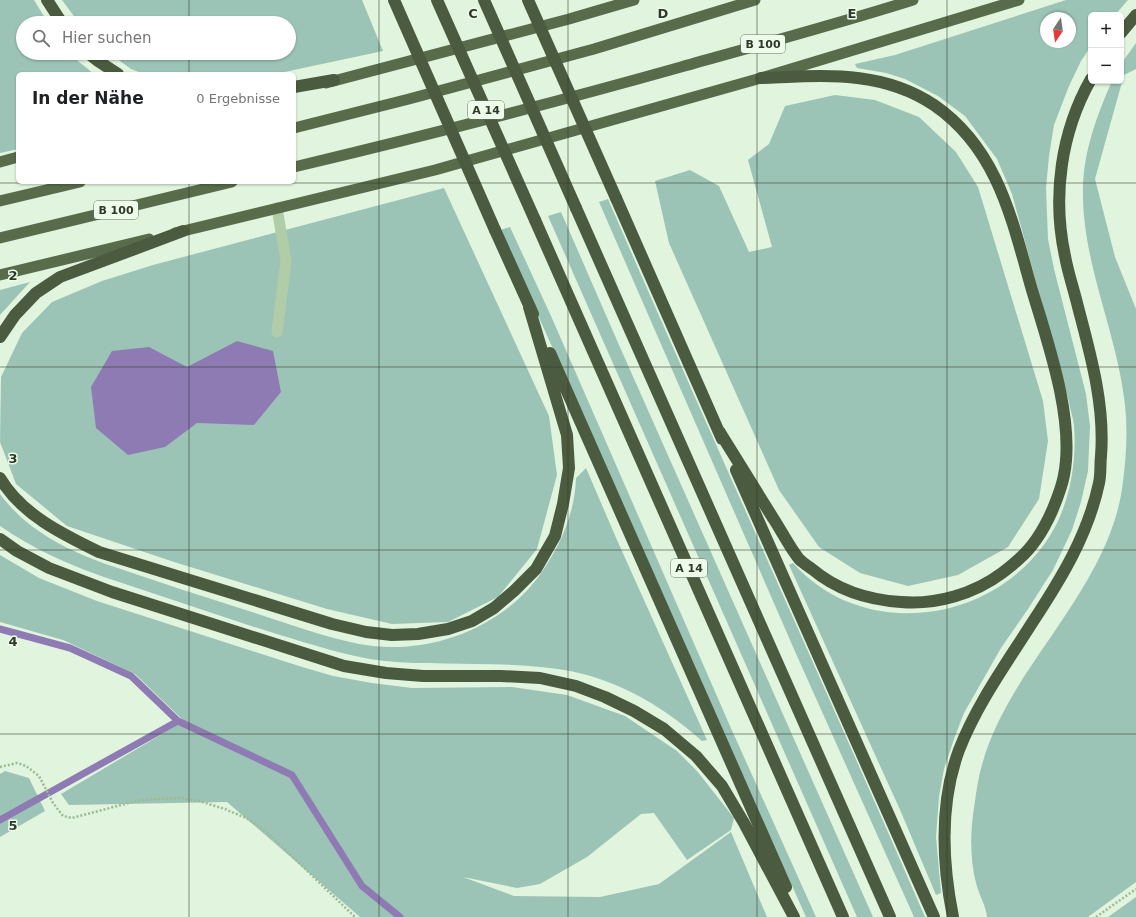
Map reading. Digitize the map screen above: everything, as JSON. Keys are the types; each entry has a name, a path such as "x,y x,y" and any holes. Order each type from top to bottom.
{"highway":[{"path":"47,0 57,16"},
{"path":"394,0 799,917"},
{"name":"A 14","path":"438,0 843,917"},
{"path":"484,0 890,917"},
{"path":"528,0 934,917"},
{"path":"296,90 569,19 634,0"},
{"path":"296,127 409,99 594,49 756,0"},
{"name":"B 100","path":"296,167 416,138 598,90 843,22 914,0"},
{"path":"0,275 435,170 761,78 1019,0"},
{"path":"1124,30 1136,16"},
{"path":"97,60 115,72"},
{"path":"719,431 799,560 820,576 846,590 871,598 898,602 919,604 949,598 974,589 1003,572 1019,560 1036,540 1047,522 1057,500 1064,474 1066,449 1065,426 1060,392 1049,346 1011,216 1001,189 973,140 954,121 932,104 908,90 883,82 860,78 826,76 761,78"},
{"path":"296,86 334,80"},
{"path":"953,917 944,860 944,822 949,785 959,751 975,716 996,679 1049,598 1066,569 1081,540 1099,482 1102,446 1100,405 1092,360 1064,255 1060,214 1060,178 1064,148 1083,93 1088,84"},
{"path":"0,162 16,158"},
{"path":"0,201 72,184"},
{"name":"B 100","path":"0,238 224,184"},
{"path":"0,337 15,315 36,293 60,277 184,231"},
{"path":"0,478 4,485 18,500 37,517 64,535 99,552 338,626 366,632 392,635 418,634 448,629 472,621 494,608 514,591 536,570 555,536 563,504 569,468 567,435 529,307"},
{"path":"0,539 49,568 112,592 344,666 394,674 423,676 501,676 540,678 576,686 605,697 634,711 664,729 696,756 722,786 744,823 794,917"}],"lane":[{"path":"277,208 286,261 277,332"}],"path":[{"path":"0,767 17,763 26,766 39,776 53,803 63,816 72,818 136,801 181,798 199,801 248,819 268,833 355,917"},
{"path":"1096,917 1136,889"}],"shaded area":[{"path":"0,0 34,0 44,16 16,16 16,60 77,60 92,72 16,72 16,149 0,153"},
{"path":"62,0 362,0 383,51 284,72 139,72 131,69 119,60 296,60 296,16 74,16"},
{"path":"1066,0 1128,0 1118,12 1088,12 1088,50 1081,61 1069,86 1054,125 1046,188 1048,239 1054,269 1086,394 1090,426 1088,471 1081,502 1072,530 1053,570 1001,648 964,713 954,739 944,769 939,797 936,837 941,893 936,895 901,812 789,565 793,563 822,588 856,605 892,612 928,612 964,603 998,587 1027,564 1051,534 1058,522 1071,481 1075,439 1074,425 1012,194 997,159 965,116 938,96 905,79 886,73 857,68 855,64 895,55"},
{"path":"1136,43 1136,69 1124,75 1124,60"},
{"path":"1111,84 1121,84 1095,179 1115,257 1136,309 1136,882 1088,917 987,917 974,874 971,846 976,792 979,775 988,745 1012,697 1080,593 1094,568 1106,543 1116,516 1125,468 1126,426 1121,377 1093,269 1084,215 1083,187 1086,160 1092,133"},
{"path":"835,95 875,100 919,117 956,152 978,187 1043,401 1048,441 1039,499 1008,547 958,575 908,586 860,573 819,547 779,490 669,243 655,181 690,170 719,186 749,252 772,247 748,160 769,144 785,106"},
{"path":"444,188 549,416 557,475 537,549 498,597 448,622 392,624 327,609 174,562 67,526 16,484 0,442 1,377 22,333 52,302 102,281 153,265"},
{"path":"608,199 925,917 914,917 797,656 599,202"},
{"path":"561,212 873,917 857,917 548,216"},
{"path":"510,227 551,316 730,726 816,917 806,917 500,230"},
{"path":"30,282 0,315 0,290"},
{"path":"237,341 273,351 281,392 254,425 197,423 165,447 128,455 96,428 91,387 112,351 149,347 187,367"},
{"path":"586,468 707,740 702,741 669,714 632,692 592,677 571,671 522,665 385,661 342,653 248,625 90,572 37,548 0,526 0,494 21,517 46,536 74,551 103,563 333,638 359,644 383,647 408,646 432,643 456,636 479,626 500,614 519,598 536,580 558,545 569,519 575,492 576,478"},
{"path":"0,555 39,578 97,601 333,676 412,688 512,687 567,695 625,716 677,751 697,771 734,818 731,830 687,860 654,813 641,814 587,857 540,884 517,888 463,877 514,896 600,897 659,884 731,832 767,917 360,917 227,802 69,805 61,794 184,721 135,674 63,640 0,622"},
{"path":"5,771 29,778 45,811 0,837 0,774"},
{"path":"1136,897 1136,917 1108,917"}],"waterway":[{"path":"0,629 70,648 131,676 178,721"},
{"path":"0,820 178,721 292,775 362,886 400,917"}]}
